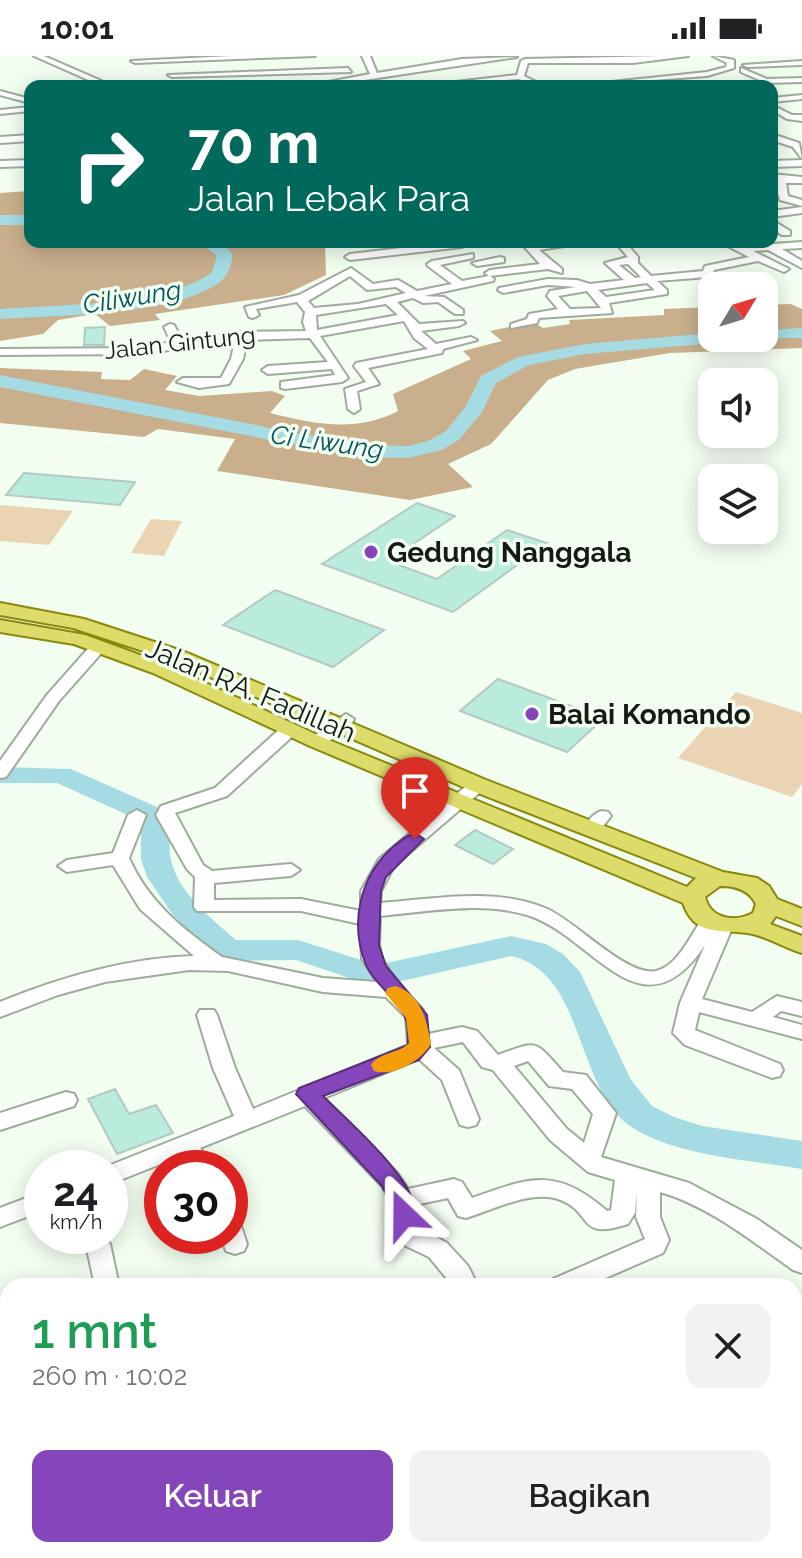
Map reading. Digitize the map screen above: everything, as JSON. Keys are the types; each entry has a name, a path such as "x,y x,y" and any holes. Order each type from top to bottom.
{"main road":[{"name":"Jalan RA. Fadillah","path":"0,609 77,623 225,675 342,722 478,785 597,823 720,879"},
{"name":"Jalan RA. Fadillah","path":"0,626 62,635 186,680 317,742 693,898"},
{"path":"802,918 768,904 754,887 736,880 720,879 701,885 693,898 696,908 717,923 750,925 802,945"},
{"path":"750,925 764,917 768,904"}],"street":[{"path":"38,56 95,80"},
{"path":"123,56 185,80"},
{"path":"135,61 311,56"},
{"path":"366,56 373,72"},
{"path":"520,77 525,61 582,65 684,56"},
{"path":"640,80 707,74 731,67 731,62 717,56"},
{"path":"338,80 373,72 513,57"},
{"path":"633,61 664,80"},
{"path":"784,63 802,77"},
{"path":"765,80 745,67 802,63"},
{"path":"172,75 373,72"},
{"path":"707,74 719,80"},
{"path":"597,76 606,80"},
{"path":"485,80 520,77 527,80"},
{"path":"776,80 802,77"},
{"path":"0,93 24,99"},
{"path":"778,99 802,97"},
{"path":"0,112 24,110"},
{"path":"778,110 786,115"},
{"path":"778,116 802,118"},
{"path":"778,134 790,131"},
{"path":"0,140 24,138"},
{"path":"778,138 796,145 802,156"},
{"path":"0,164 24,161"},
{"path":"778,164 802,163"},
{"path":"779,181 802,180"},
{"path":"779,181 802,187"},
{"path":"779,181 783,198 802,205"},
{"path":"778,212 802,205"},
{"path":"778,227 786,233"},
{"path":"778,246 802,245"},
{"path":"351,271 350,251 392,248"},
{"path":"465,248 507,294 565,281 578,282 604,301 608,311 530,316 515,326"},
{"path":"532,248 549,266 564,274"},
{"path":"625,248 633,257 631,261"},
{"path":"742,249 756,248"},
{"path":"772,248 800,261"},
{"path":"742,249 784,269"},
{"path":"565,312 567,309 551,294 632,281 708,274 709,268 759,258"},
{"path":"459,284 432,264 473,259 500,260"},
{"path":"604,301 663,292 631,261 610,263 632,281"},
{"path":"311,312 388,300 489,276 549,266"},
{"path":"363,279 390,274 387,270"},
{"path":"351,271 371,288 398,283 413,294"},
{"path":"285,385 342,378 313,334 309,322 311,312 303,298 351,271"},
{"name":"Jalan Gintung","path":"0,352 132,351 242,335 313,334 459,318 442,300 426,301 413,294"},
{"name":"Jalan Gintung","path":"253,315 250,307 303,298"},
{"path":"388,300 411,323 418,336 436,347 471,340"},
{"path":"170,327 178,344"},
{"path":"183,382 225,381 237,359 242,335"},
{"path":"354,409 351,389 373,384 360,366 437,352 436,347"},
{"name":"Jalan Gintung","path":"268,370 336,365"},
{"path":"1,771 53,698 99,646"},
{"path":"317,742 342,722"},
{"path":"290,729 221,792 165,812 196,869 205,875 220,878 291,870"},
{"path":"468,1119 451,1076 420,1046 416,1015 385,979 369,945 369,914 371,891 386,863 478,785"},
{"path":"137,815 120,858 129,877 155,912 190,944 217,963"},
{"path":"67,866 120,858"},
{"path":"205,875 204,907 301,905 369,914 496,904 537,911 591,945 621,970 648,978 673,971 717,923"},
{"path":"717,923 684,1030 688,1037 772,1070"},
{"path":"0,1010 36,994 82,981 137,970 217,963 322,985 385,979"},
{"path":"690,1003 802,1032"},
{"path":"756,1020 777,1003 802,1009"},
{"path":"207,1015 224,1068 246,1119"},
{"path":"128,1168 411,1054 420,1046 462,1034 470,1036 485,1059 499,1063 558,1134 596,1166 681,1189 749,1226 802,1263"},
{"path":"499,1063 532,1051 557,1080 578,1081 584,1085 605,1113 589,1160"},
{"path":"307,1094 390,1180 402,1199 407,1231 415,1239 438,1250 462,1278"},
{"path":"0,1122 66,1100"},
{"path":"186,1145 189,1150"},
{"path":"402,1199 454,1188 466,1209 519,1193 549,1188 567,1192 603,1222 608,1222 623,1213 638,1179"},
{"path":"580,1278 654,1246 657,1240 638,1179"},
{"path":"0,1218 24,1208"},
{"path":"100,1254 105,1278"}],"shaded area":[{"path":"24,191 24,248 325,248 326,275 284,295 155,314 160,320 110,326 95,314 58,320 43,334 0,341 0,193"},
{"path":"778,304 791,304 802,309 802,348 778,349"},
{"path":"698,308 698,352 670,353 575,369 548,380 491,444 448,464 473,487 410,500 217,471 235,439 158,429 144,437 0,423 0,368 102,372 101,379 130,380 144,369 177,376 165,390 199,396 272,391 285,396 270,413 319,423 366,422 398,411 393,394 471,359 463,351 502,341 490,331 533,322 543,328 570,324 569,320 664,315 664,309"},
{"path":"0,505 73,511 49,545 0,541"},
{"path":"151,519 182,521 164,556 131,553"},
{"path":"736,692 802,713 802,784 792,797 678,758"}],"building":[{"path":"105,327 104,345 84,345 85,328"},
{"path":"24,473 135,482 120,505 6,495"},
{"name":"Gedung Nanggala","path":"417,503 455,516 388,561 437,579 507,530 547,543 453,612 322,564"},
{"name":"Gedung Nanggala","path":"275,590 384,630 333,667 223,625"},
{"name":"Balai Komando","path":"498,679 604,718 567,752 460,711"},
{"path":"475,830 513,849 493,864 455,845"},
{"path":"115,1089 129,1114 156,1105 173,1133 128,1150 115,1150 88,1099"}],"waterway":[{"name":"Ciliwung","path":"0,220 24,220"},
{"name":"Ciliwung","path":"0,314 112,305 173,296 197,288 217,276 225,255 218,248"},
{"name":"Ci Liwung","path":"778,334 802,333"},
{"name":"Ci Liwung","path":"0,381 358,451 408,452 435,446 453,435 475,408 488,380 524,361 585,349 698,339"},
{"path":"0,775 61,775 156,817 154,839 162,877 183,908 228,951 298,950 376,976 511,946 535,951 552,961 569,980 617,1086 640,1115 662,1127 702,1139 802,1155"}],"slow traffic":[{"path":"382,1065 411,1054 420,1044 416,1015 395,993"}],"place":[{"name":"Gedung Nanggala","path":"371,552"},
{"name":"Balai Komando","path":"532,714"}],"route":[{"path":"404,1215 402,1199 390,1180 307,1094 411,1054 419,1047 416,1015 392,990 377,968 369,945 371,891 377,876 396,853 415,839"}]}
